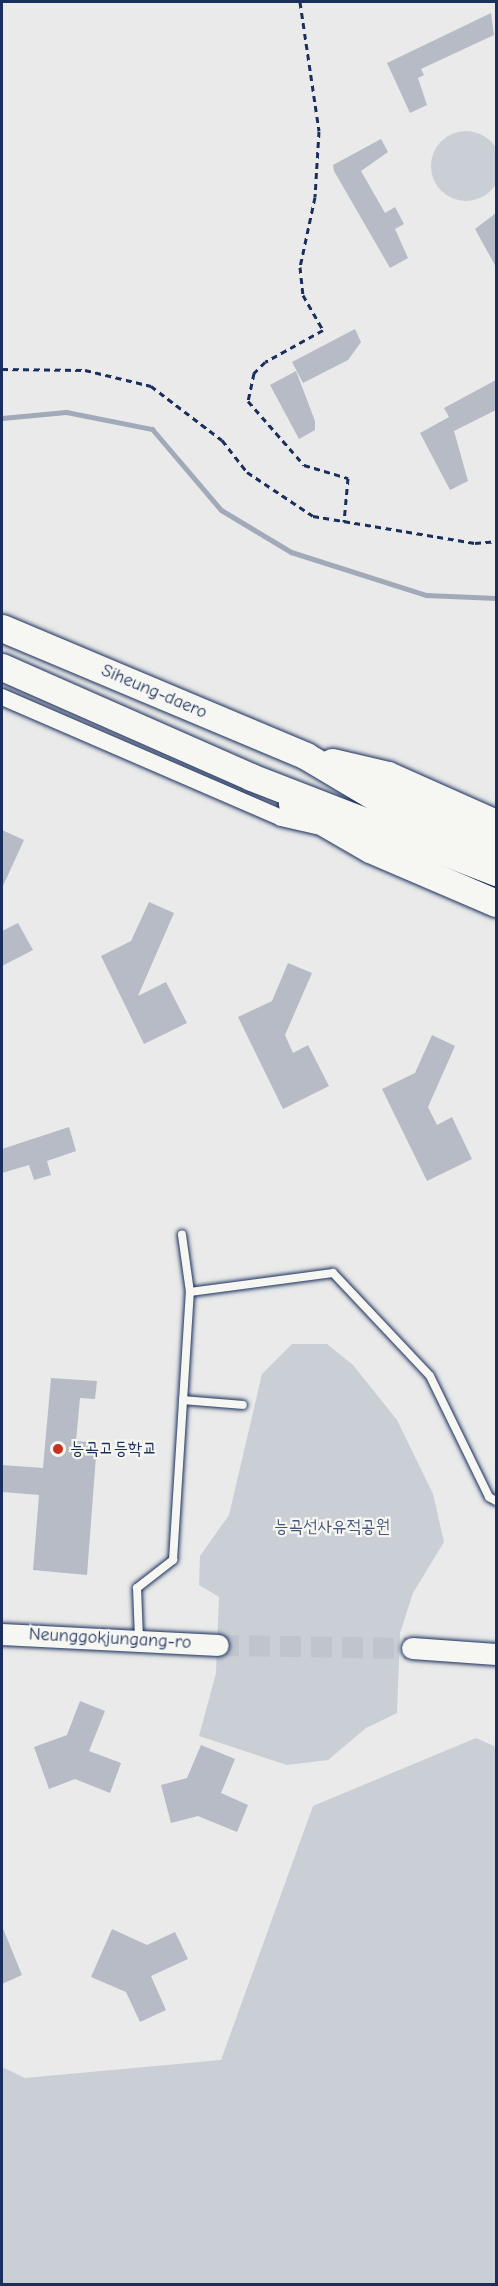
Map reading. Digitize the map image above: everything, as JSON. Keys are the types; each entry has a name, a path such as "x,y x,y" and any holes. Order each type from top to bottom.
{"main road":[{"name":"Siheung-daero","path":"2,628 306,756 380,800 496,848"},
{"path":"8,671 251,777 496,872"},
{"name":"Siheung-daero","path":"306,756 388,776 496,823"},
{"path":"251,777 329,828 496,903"}],"street":[{"path":"2,697 281,818 329,828"},
{"name":"Neunggokjungang-ro","path":"2,1634 218,1645"},
{"path":"412,1648 496,1653"}],"lane":[{"path":"139,1641 137,1588 173,1560 190,1292 182,1235"},
{"path":"190,1292 333,1273 430,1376 489,1497 496,1501"},
{"path":"183,1400 243,1405"}],"path":[{"path":"300,2 319,131 315,197 300,267 303,295 323,330 265,362 254,373 248,401 304,465 348,478 344,522"},
{"path":"2,369 84,370 151,386 222,440 247,471 278,496 313,516 475,543 496,541"}],"green space":[{"path":"466,131 479,134 491,141 498,153 501,166 498,179 491,191 479,198 466,201 453,198 441,191 434,179 431,166 434,153 441,141 453,134"},
{"name":"능곡선사유적공원","path":"292,1344 327,1344 353,1365 397,1420 433,1494 444,1542 413,1593 400,1633 397,1713 366,1728 328,1760 287,1765 199,1736 216,1673 219,1597 199,1585 200,1556 229,1515 262,1374"},
{"path":"476,1738 496,1747 496,2284 2,2284 2,2067 25,2078 221,2060 313,1806"}],"building":[{"path":"491,13 494,35 421,69 424,75 418,78 427,105 410,113 387,63"},
{"path":"381,139 388,152 361,171 385,213 395,207 404,224 395,229 408,258 390,268 334,171 333,165"},
{"path":"496,213 496,267 475,229"},
{"path":"355,329 361,342 348,360 303,383 292,362"},
{"path":"296,371 315,421 315,430 299,439 270,385"},
{"path":"496,380 496,410 454,431 468,481 450,490 420,433 449,417 444,408"},
{"path":"2,830 24,840 2,888"},
{"path":"149,902 174,913 138,996 166,982 187,1023 144,1044 101,956 131,941"},
{"path":"18,923 33,950 2,966 2,931"},
{"path":"288,963 312,973 285,1035 293,1053 308,1045 329,1086 283,1109 238,1017 272,1001"},
{"path":"432,1035 455,1046 428,1107 437,1125 452,1117 472,1159 427,1181 382,1089 415,1073"},
{"path":"69,1127 76,1151 47,1161 51,1175 34,1180 29,1165 2,1173 2,1149"},
{"path":"51,1378 97,1381 95,1399 80,1398 76,1441 97,1443 87,1575 33,1570 39,1495 2,1492 2,1465 43,1468"},
{"path":"80,1701 105,1711 89,1751 121,1763 110,1793 75,1779 49,1789 34,1747 67,1735"},
{"path":"201,1745 235,1759 221,1793 248,1805 237,1832 198,1816 171,1823 161,1785 187,1778"},
{"path":"2,1926 22,1975 2,1984"},
{"path":"112,1929 147,1945 175,1932 188,1959 151,1976 166,2010 140,2022 126,1992 91,1977"}],"waterway":[{"path":"2,418 66,412 152,429 221,510 291,552 426,595 496,598"}],"tunnel":[{"path":"218,1645 412,1648"}],"place":[{"name":"능곡고등학교","path":"58,1449"}]}
